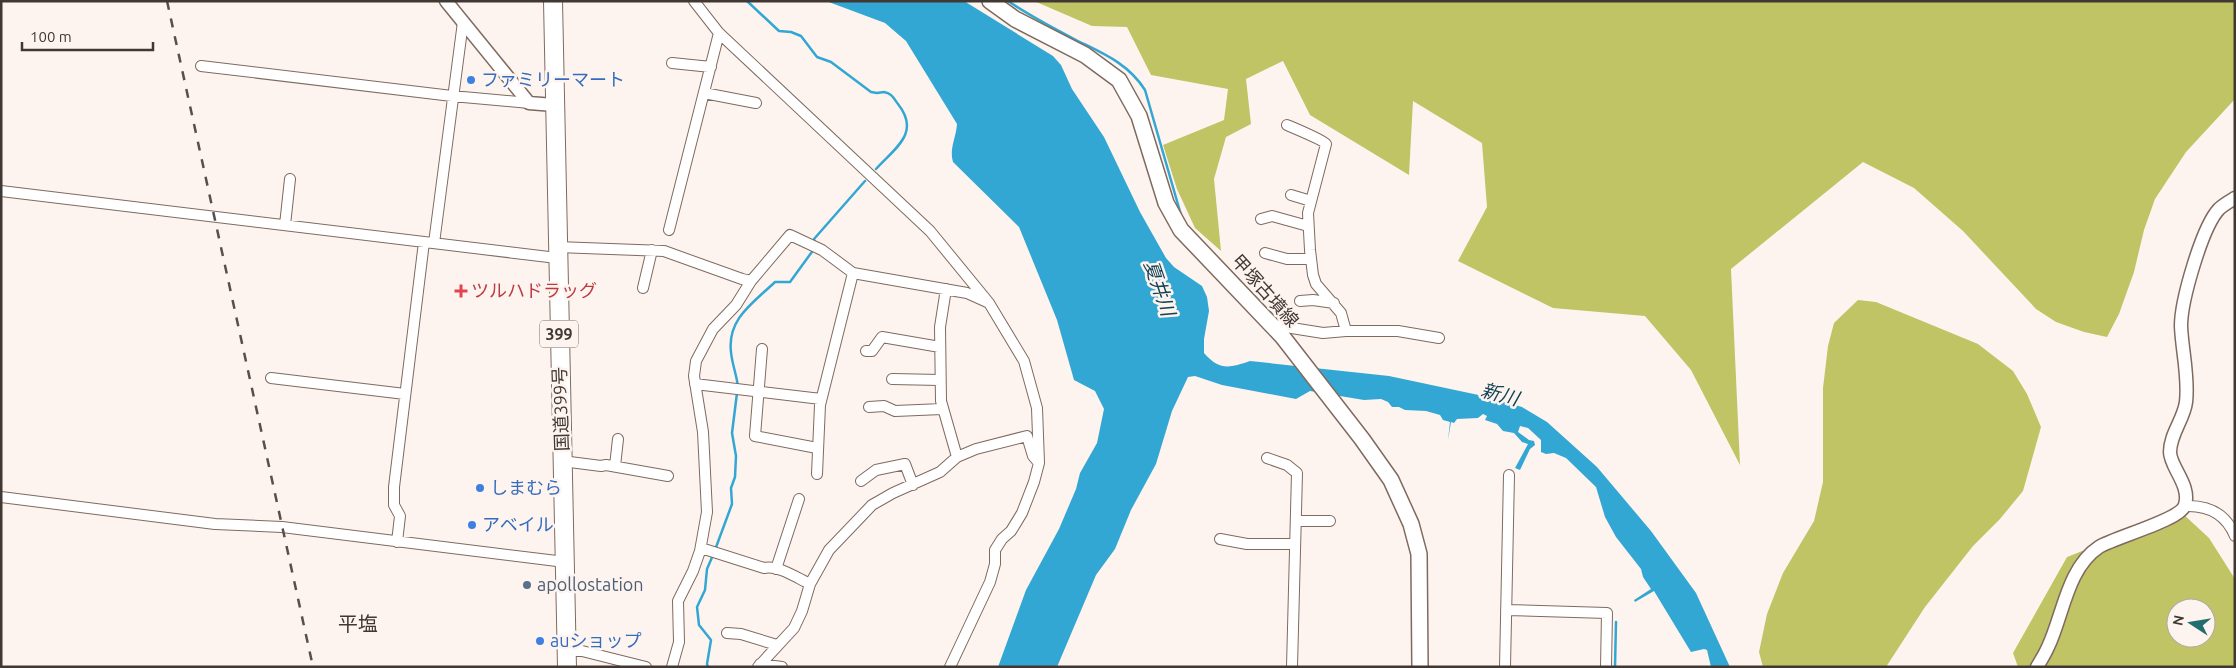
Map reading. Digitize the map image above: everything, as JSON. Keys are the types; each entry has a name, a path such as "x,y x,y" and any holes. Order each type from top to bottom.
{"highway":[{"name":"国道399号","path":"552,1 567,659"}],"main road":[{"name":"甲塚古墳線","path":"990,1 1016,19 1085,55 1119,80 1139,116 1166,203 1173,217 1195,246 1216,265 1277,330 1362,439 1391,480 1416,539 1420,575 1420,667"}],"street":[{"path":"446,1 529,103"},
{"path":"694,1 719,33 930,230 989,303 1024,361 1037,408 1039,463 1022,513 1011,532 1002,539 995,550 990,582 950,667"},
{"path":"397,542 400,516 394,505 393,497 404,394 463,22"},
{"path":"669,230 719,33"},
{"path":"672,62 711,67"},
{"path":"201,66 452,96 554,105"},
{"path":"704,93 756,103"},
{"path":"1287,125 1306,135 1323,140 1326,144 1311,201 1308,226 1311,260 1316,284 1334,303 1345,321 1346,331"},
{"path":"285,225 290,178"},
{"path":"1,191 429,243 557,253 664,251 751,281"},
{"path":"1291,195 1311,201"},
{"path":"2037,667 2048,647 2076,574 2090,555 2098,548 2121,536 2171,518 2181,512 2186,506 2186,494 2170,453 2172,439 2186,403 2182,310 2198,253 2209,225 2219,209 2235,198"},
{"path":"1261,219 1272,216 1308,226"},
{"path":"672,667 679,642 678,601 693,571 701,548 707,512 703,432 695,384 696,361 702,346 713,329 736,305 751,281 790,235 822,250 853,273 967,293 989,303"},
{"path":"643,288 652,250"},
{"path":"1265,253 1287,259 1311,260"},
{"path":"817,474 822,400 853,273"},
{"path":"946,289 940,347 942,409 958,458"},
{"path":"1300,301 1313,300 1334,303"},
{"path":"1277,330 1323,333 1346,331 1398,332 1439,338"},
{"path":"866,351 872,351 882,337 940,347"},
{"path":"762,349 755,436 818,448"},
{"path":"271,378 404,394"},
{"path":"892,379 940,380"},
{"path":"695,384 822,400"},
{"path":"869,408 884,406 895,411 942,409"},
{"path":"759,666 794,628 802,611 810,584 829,550 872,504 913,485 976,448 1027,436 1034,456 1039,463"},
{"path":"615,466 618,439"},
{"path":"1267,458 1287,465 1297,473 1292,667"},
{"path":"562,462 615,466 668,476"},
{"path":"861,481 876,470 905,464 913,485"},
{"path":"1505,667 1509,475"},
{"path":"1,497 216,524 282,527 565,562"},
{"path":"776,569 799,500"},
{"path":"2186,506 2197,505 2220,514 2230,524 2235,536"},
{"path":"1296,521 1330,521"},
{"path":"1220,539 1247,544 1295,544"},
{"path":"701,548 764,568 776,569 810,584"},
{"path":"1506,610 1607,613 1606,667"},
{"path":"727,633 741,634 777,645"},
{"path":"567,659 590,653 646,667"},
{"path":"759,666 782,667"}],"green space":[{"path":"1034,1 2235,1 2235,99 2186,152 2155,199 2144,230 2134,272 2119,314 2107,337 2084,332 2056,322 2036,309 1963,231 1914,188 1863,162 1731,269 1740,465 1691,370 1645,316 1553,308 1458,261 1487,207 1482,143 1413,101 1409,175 1310,115 1283,61 1246,79 1251,124 1226,137 1214,179 1221,251 1195,228 1177,189 1163,145 1224,120 1228,89 1151,75 1127,27 1092,26"},
{"path":"1858,300 1876,302 1978,344 2013,371 2027,394 2041,427 2023,491 2000,519 1973,546 1925,607 1886,667 1763,667 1759,652 1767,614 1783,573 1814,521 1823,482 1823,388 1828,346 1834,323"},
{"path":"2181,512 2209,538 2235,579 2235,667 2018,667 2013,653 2067,557"}],"water":[{"name":"夏井川","path":"826,1 964,1 1053,56 1061,65 1072,89 1104,137 1140,212 1166,258 1174,267 1202,286 1207,297 1209,311 1204,339 1204,353 1210,359 1215,363 1225,366 1250,361 1389,376 1488,397 1522,407 1547,422 1597,467 1651,531 1696,593 1730,667 1711,667 1707,650 1691,652 1654,591 1635,602 1634,600 1651,589 1643,577 1641,569 1616,537 1605,517 1596,487 1566,458 1554,453 1546,454 1541,452 1541,440 1528,428 1520,426 1518,432 1529,440 1534,441 1535,445 1530,449 1520,470 1515,468 1528,444 1522,442 1514,433 1503,431 1497,424 1485,420 1487,416 1483,414 1478,418 1457,419 1454,423 1451,422 1448,440 1450,422 1443,420 1440,415 1426,411 1392,407 1388,402 1381,399 1364,400 1310,391 1296,399 1222,385 1195,376 1188,377 1172,411 1156,464 1131,510 1115,549 1096,575 1057,667 998,667 1026,590 1059,529 1076,489 1080,473 1097,443 1104,409 1095,391 1074,380 1057,320 1019,227 953,162 952,148 957,124 906,41 885,23"}],"waterway":[{"path":"747,1 779,31 791,32 801,36 817,57 831,62 871,92 884,92 894,98 904,114 907,123 906,132 903,140 876,169"},
{"path":"1008,1 1042,22 1105,54 1123,66 1138,81 1145,90 1181,215"},
{"path":"815,243 814,239 865,181"},
{"path":"738,387 731,340 737,321 743,312 775,282 790,282 814,249"},
{"path":"715,550 732,504 731,488 735,477 736,456 732,433 737,393"},
{"path":"708,667 711,640 699,625 697,607 705,590 707,569 713,555"},
{"path":"1615,667 1616,622"}],"railway":[{"path":"167,1 313,667"}],"place":[{"name":"ファミリーマート","path":"471,80"},
{"name":"ツルハドラッグ","path":"461,291"},
{"name":"しまむら","path":"480,488"},
{"name":"アベイル","path":"472,525"},
{"name":"apollostation","path":"527,585"},
{"name":"auショップ","path":"540,641"}],"district":[{"name":"平塩","path":"358,624"}],"water label":[{"name":"新川","path":"1500,394"}]}
